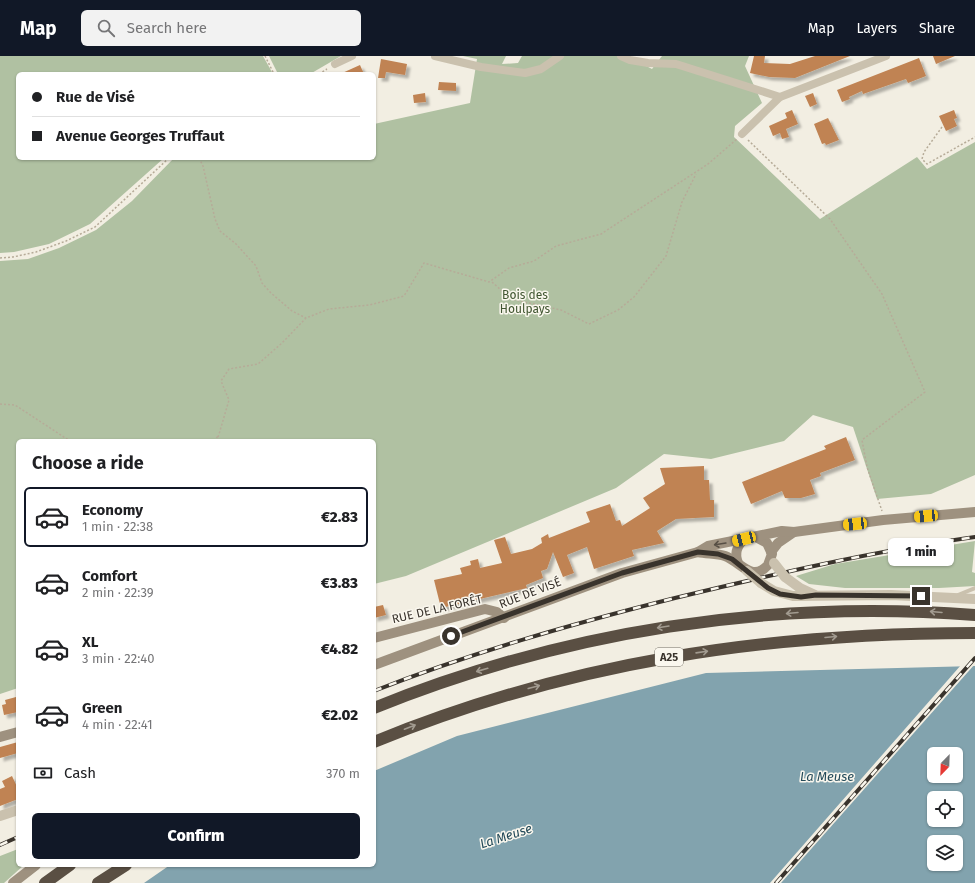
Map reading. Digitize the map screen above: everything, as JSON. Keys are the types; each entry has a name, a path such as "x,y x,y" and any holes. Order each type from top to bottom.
{"highway":[{"path":"376,707 448,680 566,647 625,634 685,624 811,611 900,610 975,615"},
{"name":"A25","path":"376,741 455,710 515,692 631,663 751,645 812,639 871,635 975,633"},
{"path":"45,883 67,867"},
{"path":"98,883 123,867"}],"main road":[{"name":"RUE DE VISÉ","path":"376,664 504,618 542,601 622,573 698,552 708,546 782,531 794,532 883,520 975,512"},
{"name":"RUE DE VISÉ","path":"698,552 718,554 738,563 746,571 757,572 771,559 778,543 794,532"},
{"path":"756,537 767,543 771,559"},
{"path":"738,563 736,555 737,549 744,539"},
{"name":"RUE DE LA FORÊT","path":"376,637 485,609 497,612 504,618"},
{"path":"0,737 16,733"},
{"path":"13,883 33,867"}],"street":[{"path":"335,64 352,56"},
{"path":"435,56 481,67 525,73 541,69 560,56"},
{"path":"621,56 630,60 676,64 780,97"},
{"path":"742,134 780,97 886,56"},
{"path":"771,559 785,577 800,588 816,595"},
{"path":"746,571 774,592 801,597 816,595 952,597 975,599"},
{"path":"0,816 16,811"}],"lane":[{"path":"952,597 975,588"}],"path":[{"path":"265,56 273,72"},
{"path":"322,72 335,64"},
{"path":"942,127 924,152 922,159 927,164 975,137"},
{"path":"216,439 229,400 221,381 228,369 258,364 282,343 306,318 329,310 369,305 404,296 424,263 489,282 509,268 534,261 556,246 601,234 708,164 742,134 830,219 882,294 925,392 862,440 867,467 881,508"},
{"path":"0,258 36,252 66,241 94,227 166,160"},
{"path":"200,160 203,166 215,219 220,231 236,244 256,266 262,282 271,293 292,311 306,318"},
{"path":"492,282 511,299 561,310 589,324 618,310 634,297 666,256 682,202 696,174"},
{"path":"0,404 15,405 67,439"}],"green space":[{"path":"0,56 263,56 272,72 16,72 16,160 162,160 90,224 49,244 14,252 0,253"},
{"path":"269,56 341,56 313,72 277,72"},
{"name":"Bois des Houlpays","path":"463,56 506,56 502,64 518,63 522,56 627,56 652,69 662,56 749,56 745,66 762,103 735,126 734,137 820,219 917,157 927,169 975,142 975,475 931,494 877,499 853,427 813,415 784,441 711,459 664,454 616,488 406,576 376,584 376,439 16,439 16,689 0,694 0,261 28,259 59,248 96,230 132,201 172,160 376,160 376,124 470,103 477,59"},
{"path":"975,541 972,572 975,573 975,586 939,588 845,588 809,584 796,576 835,564"},
{"path":"16,850 16,867 22,867 4,883 0,883 0,856"}],"water":[{"name":"La Meuse","path":"975,666 975,883 144,883 167,867 376,867 376,770 457,736 706,673"}],"pier":[{"path":"975,664 781,883 770,883 961,665"}],"building":[{"path":"754,56 765,56 764,63 790,64 815,56 850,56 795,78 769,77 750,73"},
{"path":"933,56 955,56 936,64"},
{"path":"919,58 926,76 908,83 906,79 863,94 862,91 849,97 850,99 842,102 837,90"},
{"path":"381,59 407,64 405,75 386,72 385,78 378,78"},
{"path":"360,65 363,72 344,72"},
{"path":"439,82 456,83 456,91 438,90"},
{"path":"425,93 426,102 414,103 413,95"},
{"path":"813,93 817,104 810,107 805,96"},
{"path":"792,110 798,124 786,129 789,137 782,139 780,133 773,136 769,126 787,118 785,113"},
{"path":"954,110 957,118 954,119 957,126 946,131 939,116"},
{"path":"828,118 839,140 826,145 825,143 822,144 814,124"},
{"path":"846,437 855,460 820,473 821,476 810,480 815,494 801,498 785,498 782,491 751,504 742,482 826,449 824,446"},
{"path":"704,466 704,480 709,480 710,500 714,500 714,517 676,519 657,531 664,543 632,550 634,556 594,569 587,547 567,555 574,573 563,577 553,552 547,569 541,571 543,578 526,585 527,588 441,608 434,580 462,574 460,568 471,565 470,561 478,559 480,568 502,563 494,540 505,537 511,554 532,549 542,543 541,538 548,534 549,538 590,522 586,512 610,504 616,521 620,520 622,526 650,508 643,498 665,484 660,468"},
{"path":"383,605 386,615 376,618 376,607"},
{"path":"16,697 16,712 4,715 2,705 6,704 5,700"},
{"path":"16,743 16,754 0,758 0,747"},
{"path":"12,776 16,785 16,800 0,806 0,789 5,787 2,781"}],"railway":[{"path":"376,690 486,651 598,618 675,598 862,556 975,537"},
{"path":"776,883 975,658"},
{"path":"0,845 16,838"}],"route":[{"path":"451,636 504,618 542,601 622,573 698,552 718,554 732,559 757,580 774,592 780,594 801,597 816,595 921,596"}]}
